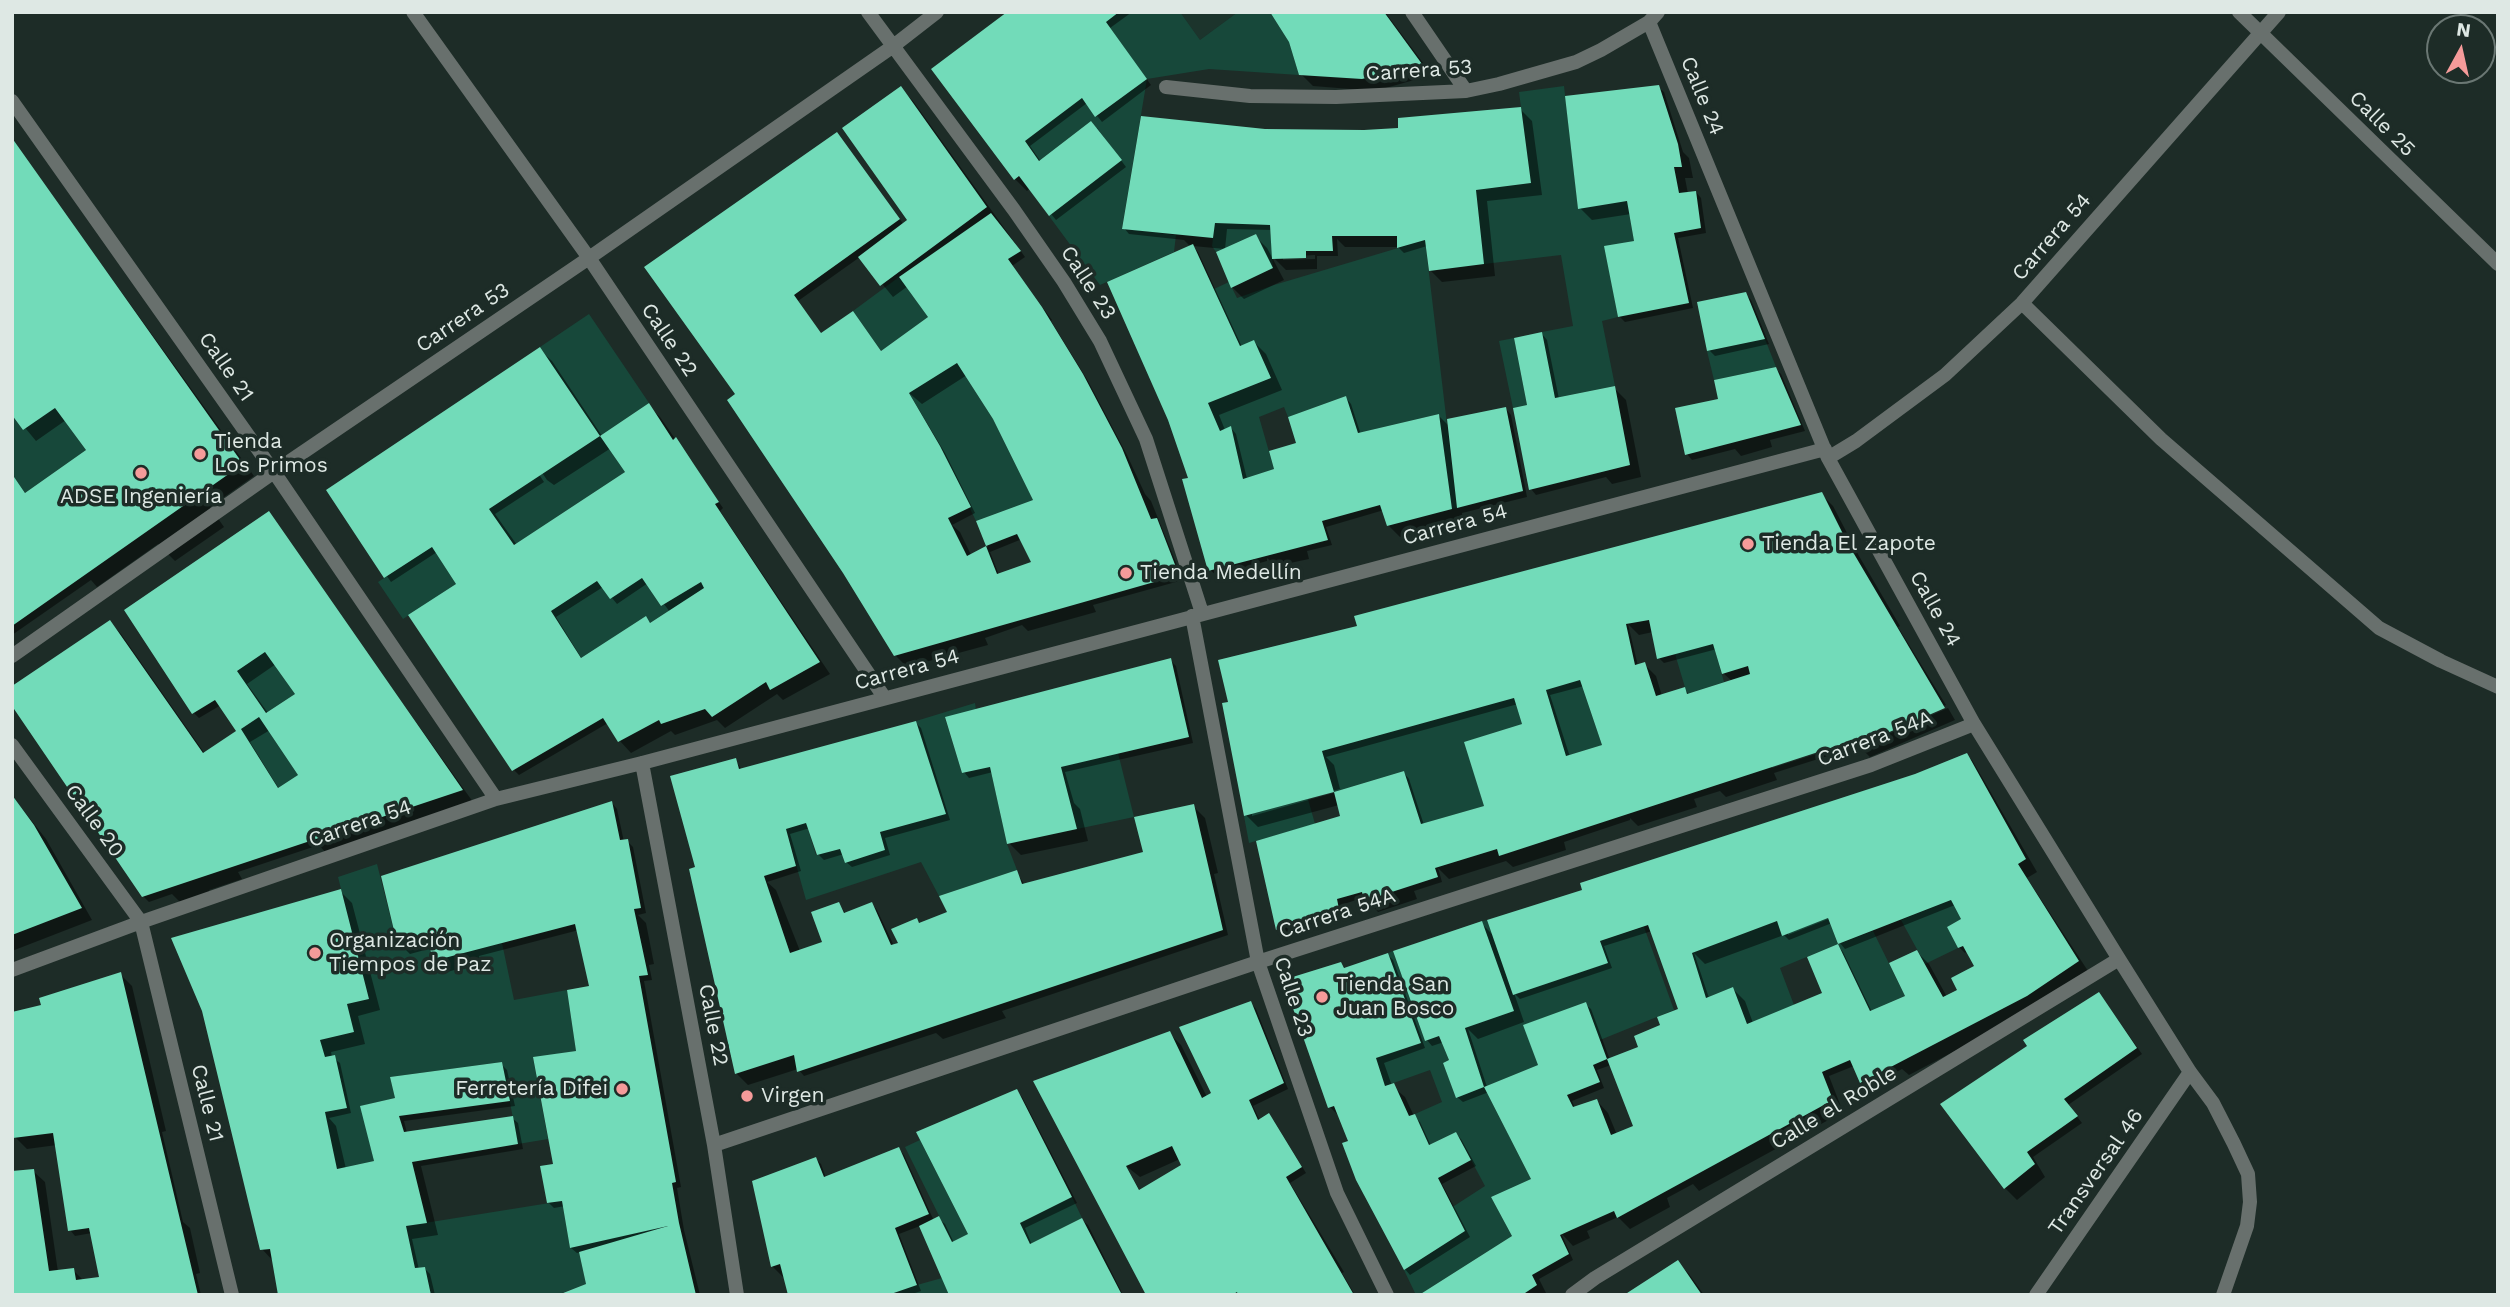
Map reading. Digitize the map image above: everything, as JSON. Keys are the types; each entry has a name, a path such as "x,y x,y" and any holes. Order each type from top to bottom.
{"street":[{"name":"Calle 22","path":"413,12 589,258 884,697"},
{"name":"Calle 23","path":"868,12 1064,282 1100,341 1146,439 1197,614 1258,962 1337,1193 1387,1295"},
{"name":"Carrera 53","path":"12,656 274,472 589,258 892,47 937,12"},
{"path":"1412,12 1466,91"},
{"name":"Calle 25","path":"2239,12 2498,264"},
{"name":"Carrera 54","path":"12,970 141,922 496,799 642,763 1197,614 1826,454 1856,441 1945,374 2022,303 2279,12"},
{"name":"Carrera 53","path":"1166,86 1250,96 1336,97 1466,91 1576,62 1654,17"},
{"name":"Calle 24","path":"1654,17 1826,454 1974,723 2119,960 2213,1104 2248,1174 2250,1202 2247,1226 2223,1295"},
{"name":"Calle 21","path":"12,101 274,472 496,799"},
{"path":"2022,303 2161,439 2379,628 2498,687"},
{"name":"Carrera 54A","path":"713,1145 1258,962 1794,791 1871,765 1974,723"},
{"name":"Calle 20","path":"12,745 141,922"},
{"name":"Calle 22","path":"642,763 713,1145 737,1295"},
{"name":"Calle 21","path":"141,922 232,1295"},
{"name":"Calle el Roble","path":"1572,1295 1595,1278 2119,960"},
{"name":"Transversal 46","path":"2036,1295 2190,1072"}],"shaded area":[{"path":"1180,12 1238,12 1200,40"}],"green space":[{"path":"1119,12 1180,12 1200,40 1238,12 1270,12 1289,42 1299,75 1209,69 1147,79 1122,228 1176,235 1174,252 1100,285 1049,216 1121,160 1091,121 1039,161 1025,141 1082,98 1096,117 1146,79 1106,22"},
{"path":"1564,86 1578,208 1627,201 1634,241 1605,247 1618,317 1602,321 1615,386 1555,398 1542,332 1573,326 1561,255 1484,264 1476,190 1531,183 1519,92"},
{"path":"1215,223 1270,225 1273,268 1256,234 1216,252 1212,246"},
{"path":"1425,240 1457,508 1452,509 1439,414 1358,433 1346,396 1288,417 1284,407 1259,417 1274,469 1243,479 1231,427 1220,431 1208,403 1271,378 1254,341 1240,346 1214,289 1229,282 1237,298"},
{"path":"899,277 928,317 881,351 853,311"},
{"path":"589,314 649,403 600,436 540,347"},
{"path":"1514,338 1527,405 1513,408 1499,341"},
{"path":"1765,339 1776,367 1714,380 1707,351"},
{"path":"957,363 993,419 1033,500 976,521 940,446 909,393"},
{"path":"55,408 86,450 25,493 12,474 12,415 23,430"},
{"path":"600,436 625,472 514,545 489,509"},
{"path":"432,547 456,584 403,619 378,582"},
{"path":"642,578 661,606 701,582 704,588 650,623 645,617 581,658 551,611 597,581"},
{"path":"1713,644 1724,682 1687,694 1675,654"},
{"path":"265,652 295,694 266,713 237,671"},
{"path":"1580,680 1602,745 1566,756 1546,690"},
{"path":"1514,698 1522,724 1465,742 1484,806 1421,824 1404,771 1334,792 1322,751"},
{"path":"975,703 976,710 945,718 962,773 990,767 1007,844 1017,870 939,896 921,862 806,900 786,829 806,823 816,855 840,849 845,863 885,850 880,832 945,814 916,721"},
{"path":"259,717 298,775 278,788 241,729"},
{"path":"1118,753 1134,817 1077,829 1061,767"},
{"path":"1308,799 1315,824 1249,843 1244,816"},
{"path":"377,864 397,943 427,935 434,961 502,943 514,1000 567,990 576,1051 533,1058 548,1139 518,1144 502,1062 390,1077 395,1098 361,1106 374,1161 337,1169 325,1112 347,1108 320,1040 354,1032 347,1004 369,999 338,877"},
{"path":"1951,900 1961,919 1947,927 1958,948 1925,964 1901,920"},
{"path":"1828,918 1838,944 1780,968 1794,1005 1747,1024 1733,987 1706,998 1692,953 1777,921 1782,935"},
{"path":"1487,920 1513,994 1607,963 1600,941 1644,927 1674,1010 1600,1040 1586,1002 1524,1025 1538,1065 1484,1087 1531,1179 1491,1197 1512,1236 1416,1295 1404,1270 1465,1231 1451,1208 1485,1186 1456,1132 1429,1145 1415,1114 1442,1102 1430,1070 1385,1086 1376,1058 1420,1043 1388,953 1393,951 1425,1041 1439,1036 1449,1060 1443,1063 1456,1097 1482,921"},
{"path":"1873,931 1905,996 1870,1011 1838,944"},
{"path":"920,1140 968,1234 952,1242 905,1147"},
{"path":"1072,1197 1082,1218 1030,1244 1020,1223"},
{"path":"562,1201 570,1248 679,1223 579,1252 586,1284 557,1295 431,1295 425,1267 415,1268 406,1226"},
{"path":"942,1278 949,1295 888,1295 917,1285"}],"building":[{"path":"1007,12 1119,12 1106,22 1147,79 1095,117 1082,98 1025,141 1039,161 1091,121 1122,160 1049,216 1019,176 1014,180 931,69"},
{"path":"1270,12 1384,12 1422,64 1362,79 1299,75 1289,42"},
{"path":"1659,85 1678,144 1682,167 1674,167 1679,193 1696,191 1701,228 1674,233 1689,303 1618,317 1604,246 1634,241 1627,201 1578,209 1565,96"},
{"path":"901,86 987,207 880,286 858,257 907,220 842,128"},
{"path":"1521,107 1531,183 1476,190 1484,264 1429,271 1425,240 1397,248 1397,236 1332,236 1333,251 1306,251 1306,258 1272,259 1270,225 1215,223 1213,238 1122,229 1141,116 1265,129 1364,130 1398,128 1398,118"},
{"path":"837,132 900,219 794,295 821,333 853,311 881,351 928,317 899,277 991,213 1021,251 1008,259 1042,307 1083,374 1122,448 1151,519 1157,518 1179,575 894,656 843,573 727,400 735,394 644,267","holes":["957,363 993,419 1033,500 976,521 986,546 967,556 948,518 971,507 909,393","1017,534 1031,562 997,574 986,546"]},
{"path":"12,138 243,464 12,626 12,474 25,493 86,450 55,408 23,430 12,415"},
{"path":"1256,234 1273,268 1231,288 1216,252"},
{"path":"1193,244 1240,346 1254,340 1271,378 1208,403 1220,431 1231,426 1243,479 1274,469 1269,451 1296,443 1288,417 1346,396 1358,433 1439,414 1452,509 1387,526 1380,505 1322,521 1328,540 1208,571 1182,479 1188,478 1168,420 1107,282"},
{"path":"1746,292 1765,339 1707,351 1697,302"},
{"path":"1542,332 1555,398 1615,386 1630,465 1529,490 1513,408 1527,405 1514,338"},
{"path":"540,347 600,436 649,403 673,440 676,437 719,502 715,504 820,662 770,690 766,682 712,717 705,709 661,724 659,720 618,742 603,718 512,771 408,615 456,584 432,547 384,578 326,490","holes":["600,436 625,472 514,545 489,509","642,578 661,606 701,582 704,588 650,623 646,616 581,658 551,611 597,581 610,599"]},
{"path":"1776,367 1801,425 1685,455 1675,408 1718,399 1714,380"},
{"path":"1506,407 1523,491 1457,508 1447,419"},
{"path":"1822,492 1847,542 1945,708 1857,746 1855,740 1499,856 1497,849 1435,868 1438,877 1364,901 1362,892 1337,899 1339,909 1276,930 1256,841 1340,816 1334,792 1244,816 1222,703 1228,702 1218,660 1357,626 1354,616","holes":["1649,620 1657,659 1713,644 1722,674 1748,666 1750,674 1687,694 1685,687 1656,696 1645,662 1635,665 1626,624","1580,680 1602,745 1566,756 1546,690","1514,698 1522,724 1464,742 1484,806 1421,824 1404,771 1334,792 1322,751"]},
{"path":"269,511 463,790 142,897 12,706 12,686 110,620 203,753 236,731 215,700 192,714 124,610","holes":["265,652 295,694 266,713 237,671","259,717 298,775 278,788 241,729"]},
{"path":"1171,658 1189,737 1061,767 1077,829 1007,844 990,767 962,773 945,717"},
{"path":"916,721 946,814 880,832 885,850 845,863 840,849 817,855 806,823 786,829 796,866 764,876 790,953 822,942 811,912 839,902 844,913 872,902 891,945 898,943 891,929 917,918 919,923 947,912 939,896 1017,870 1022,884 1143,852 1134,817 1194,804 1223,930 797,1072 794,1055 735,1074 689,869 695,867 670,776 736,758 739,769"},
{"path":"1967,753 2026,859 2018,864 2079,961 2027,996 1860,1083 1850,1060 1822,1072 1833,1100 1617,1218 1614,1211 1560,1235 1569,1254 1532,1275 1537,1285 1522,1295 1419,1295 1512,1236 1491,1197 1531,1179 1484,1087 1538,1065 1523,1025 1586,1002 1607,1059 1638,1047 1634,1036 1660,1025 1657,1017 1678,1009 1648,925 1600,941 1608,963 1513,995 1487,920 1582,890 1580,883 1915,774","holes":["1951,900 1961,919 1947,927 1958,948 1963,946 1974,966 1951,978 1957,990 1943,997 1917,950 1889,963 1905,996 1870,1011 1838,944","1828,918 1838,944 1807,957 1822,993 1747,1024 1733,987 1706,998 1692,953 1777,921 1782,936","1607,1059 1633,1126 1611,1135 1597,1099 1573,1107 1567,1095 1600,1082 1593,1065"]},
{"path":"12,795 34,825 82,908 12,935"},
{"path":"612,801 620,840 628,839 641,908 634,909 648,975 639,976 676,1182 672,1183 679,1223 696,1295 558,1295 586,1284 579,1252 668,1226 570,1248 562,1201 547,1203 540,1166 553,1164 533,1057 576,1051 567,990 589,986 575,924 433,961 427,935 397,943 381,876"},
{"path":"341,889 369,999 347,1004 354,1032 320,1040 325,1057 335,1055 347,1108 325,1112 337,1169 374,1161 360,1106 395,1098 390,1077 502,1062 510,1101 399,1116 404,1132 513,1116 518,1144 412,1162 427,1223 406,1226 415,1268 425,1267 431,1295 278,1295 270,1249 260,1250 202,1011 171,938"},
{"path":"1482,921 1514,1011 1465,1028 1484,1087 1456,1098 1443,1063 1449,1060 1439,1036 1425,1041 1393,951"},
{"path":"1388,953 1421,1043 1376,1058 1385,1086 1394,1083 1409,1116 1415,1114 1429,1145 1456,1132 1471,1160 1438,1178 1465,1231 1404,1270 1356,1180 1342,1143 1348,1141 1334,1106 1328,1108 1283,980 1341,962 1344,968"},
{"path":"121,972 198,1295 12,1295 12,1171 34,1169 49,1271 74,1268 76,1280 99,1277 89,1228 68,1231 53,1133 13,1138 12,1012 41,1005 39,998"},
{"path":"2099,992 2137,1048 2064,1099 2078,1116 2027,1152 2035,1164 2004,1189 1940,1104 2027,1046 2023,1040"},
{"path":"1251,1001 1284,1083 1249,1100 1258,1120 1269,1113 1302,1167 1286,1177 1354,1295 1238,1295 1237,1292 1232,1295 1146,1295 1033,1081 1170,1031 1202,1098 1211,1093 1179,1027","holes":["1172,1146 1181,1165 1139,1190 1126,1166"]},
{"path":"1017,1089 1072,1197 1020,1223 1030,1244 1082,1218 1122,1295 949,1295 919,1226 939,1216 952,1242 968,1234 916,1132"},
{"path":"899,1147 929,1214 895,1228 917,1285 888,1295 788,1295 780,1264 771,1267 752,1181 816,1157 824,1177"},
{"path":"1678,1260 1702,1295 1624,1295"}],"place":[{"name":"Tienda Los Primos","path":"200,454"},
{"name":"ADSE Ingeniería","path":"141,473"},
{"name":"Tienda El Zapote","path":"1748,544"},
{"name":"Tienda Medellín","path":"1126,573"},
{"name":"Organización Tiempos de Paz","path":"315,953"},
{"name":"Tienda San Juan Bosco","path":"1322,997"},
{"name":"Ferretería Difei","path":"622,1089"},
{"name":"Virgen","path":"747,1096"}]}
